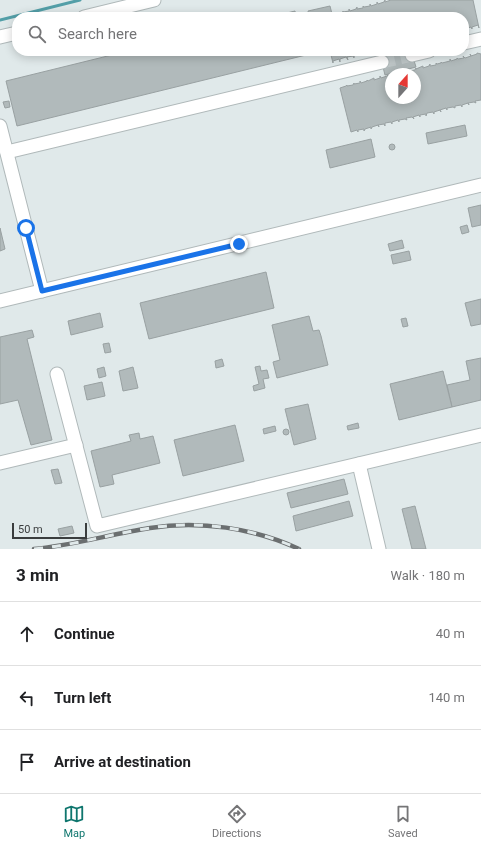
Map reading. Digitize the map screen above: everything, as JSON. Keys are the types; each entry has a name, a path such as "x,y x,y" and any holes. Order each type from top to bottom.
{"street":[{"path":"105,12 154,0"},
{"path":"0,37 12,34"},
{"path":"469,42 481,39"},
{"path":"7,152 382,62"},
{"path":"0,126 42,291"},
{"path":"0,301 481,185"},
{"path":"57,374 97,526 481,435"},
{"path":"0,464 76,445"},
{"path":"359,464 379,549"}],"building":[{"path":"385,0 385,2 391,0 473,0 479,28 478,25 472,27 472,29 471,27 469,28 469,12 343,12 349,11 349,9 350,11 356,9 357,7 357,9 363,8 363,6 370,6 370,4 371,6 377,4 377,2 378,4 384,2"},
{"path":"330,6 332,12 308,12 308,11"},
{"path":"477,53 481,54 481,100 475,101 476,103 474,102 462,105 462,107 461,105 455,106 455,108 447,108 447,110 446,108 434,112 434,114 433,112 427,113 426,116 426,114 420,115 420,117 419,115 413,117 414,119 412,117 406,118 407,120 399,120 399,122 398,120 392,122 392,124 391,122 385,123 385,126 384,124 372,127 371,129 371,127 365,129 364,131 364,129 358,130 358,132 357,130 351,132 340,88 347,85 353,85 354,83 360,83 360,81 361,83 374,78 374,80 380,78 380,76 381,78 385,77 385,104 421,104 421,68 418,68 429,66 430,64 430,66 436,65 436,63 450,61 450,59 451,61 457,58 464,58 463,56 465,58"},
{"path":"108,56 302,56 17,126 6,81"},
{"path":"331,56 353,56 347,57 348,60 346,57 340,59 340,62 339,59 333,61 333,63"},
{"path":"380,56 413,56 416,67 385,68 385,75"},
{"path":"9,101 10,107 5,108 3,102"},
{"path":"465,125 467,136 428,144 426,133"},
{"path":"371,139 375,157 330,168 326,150"},
{"path":"392,144 395,147 392,150 389,147"},
{"path":"481,205 481,225 472,227 468,208"},
{"path":"467,225 469,232 462,234 460,227"},
{"path":"0,228 5,249 0,251"},
{"path":"402,240 404,248 390,251 388,244"},
{"path":"409,251 411,260 393,264 391,255"},
{"path":"266,272 274,308 149,339 140,303"},
{"path":"481,299 481,324 471,326 465,303"},
{"path":"100,313 103,327 71,335 68,321"},
{"path":"309,316 313,331 319,330 328,365 277,378 273,362 280,360 272,325"},
{"path":"406,318 408,326 403,327 401,319"},
{"path":"32,330 34,337 27,339 52,440 31,445 18,400 0,404 0,337"},
{"path":"109,343 111,352 105,353 103,344"},
{"path":"481,358 481,400 452,407 447,385 470,380 466,361"},
{"path":"222,359 224,366 216,368 215,361"},
{"path":"260,366 261,371 267,370 269,378 263,379 265,388 254,391 253,386 259,384 255,367"},
{"path":"104,367 106,376 99,378 97,369"},
{"path":"133,367 138,388 123,391 119,371"},
{"path":"443,371 452,407 399,420 390,384"},
{"path":"102,382 105,396 87,400 84,386"},
{"path":"308,404 316,439 294,445 285,409"},
{"path":"358,423 359,428 348,430 347,426"},
{"path":"235,425 244,461 183,476 174,440"},
{"path":"275,426 276,431 264,434 263,429"},
{"path":"286,429 289,432 286,435 283,432"},
{"path":"139,433 140,439 153,436 160,463 112,475 114,484 100,487 91,451 131,441 129,435"},
{"path":"58,469 62,483 55,484 51,470"},
{"path":"344,479 348,494 291,508 287,493"},
{"path":"349,501 353,516 296,531 293,516"},
{"path":"415,506 426,549 412,549 402,509"},
{"path":"72,526 74,533 60,536 58,529"}],"waterway":[{"path":"32,12 80,0"},
{"path":"0,20 12,17"}],"tunnel":[{"path":"382,62 408,56"}],"railway":[{"path":"34,549 64,545 150,528 188,525 245,531 264,536 299,549"}],"route":[{"path":"26,228 42,291 239,244"}]}
